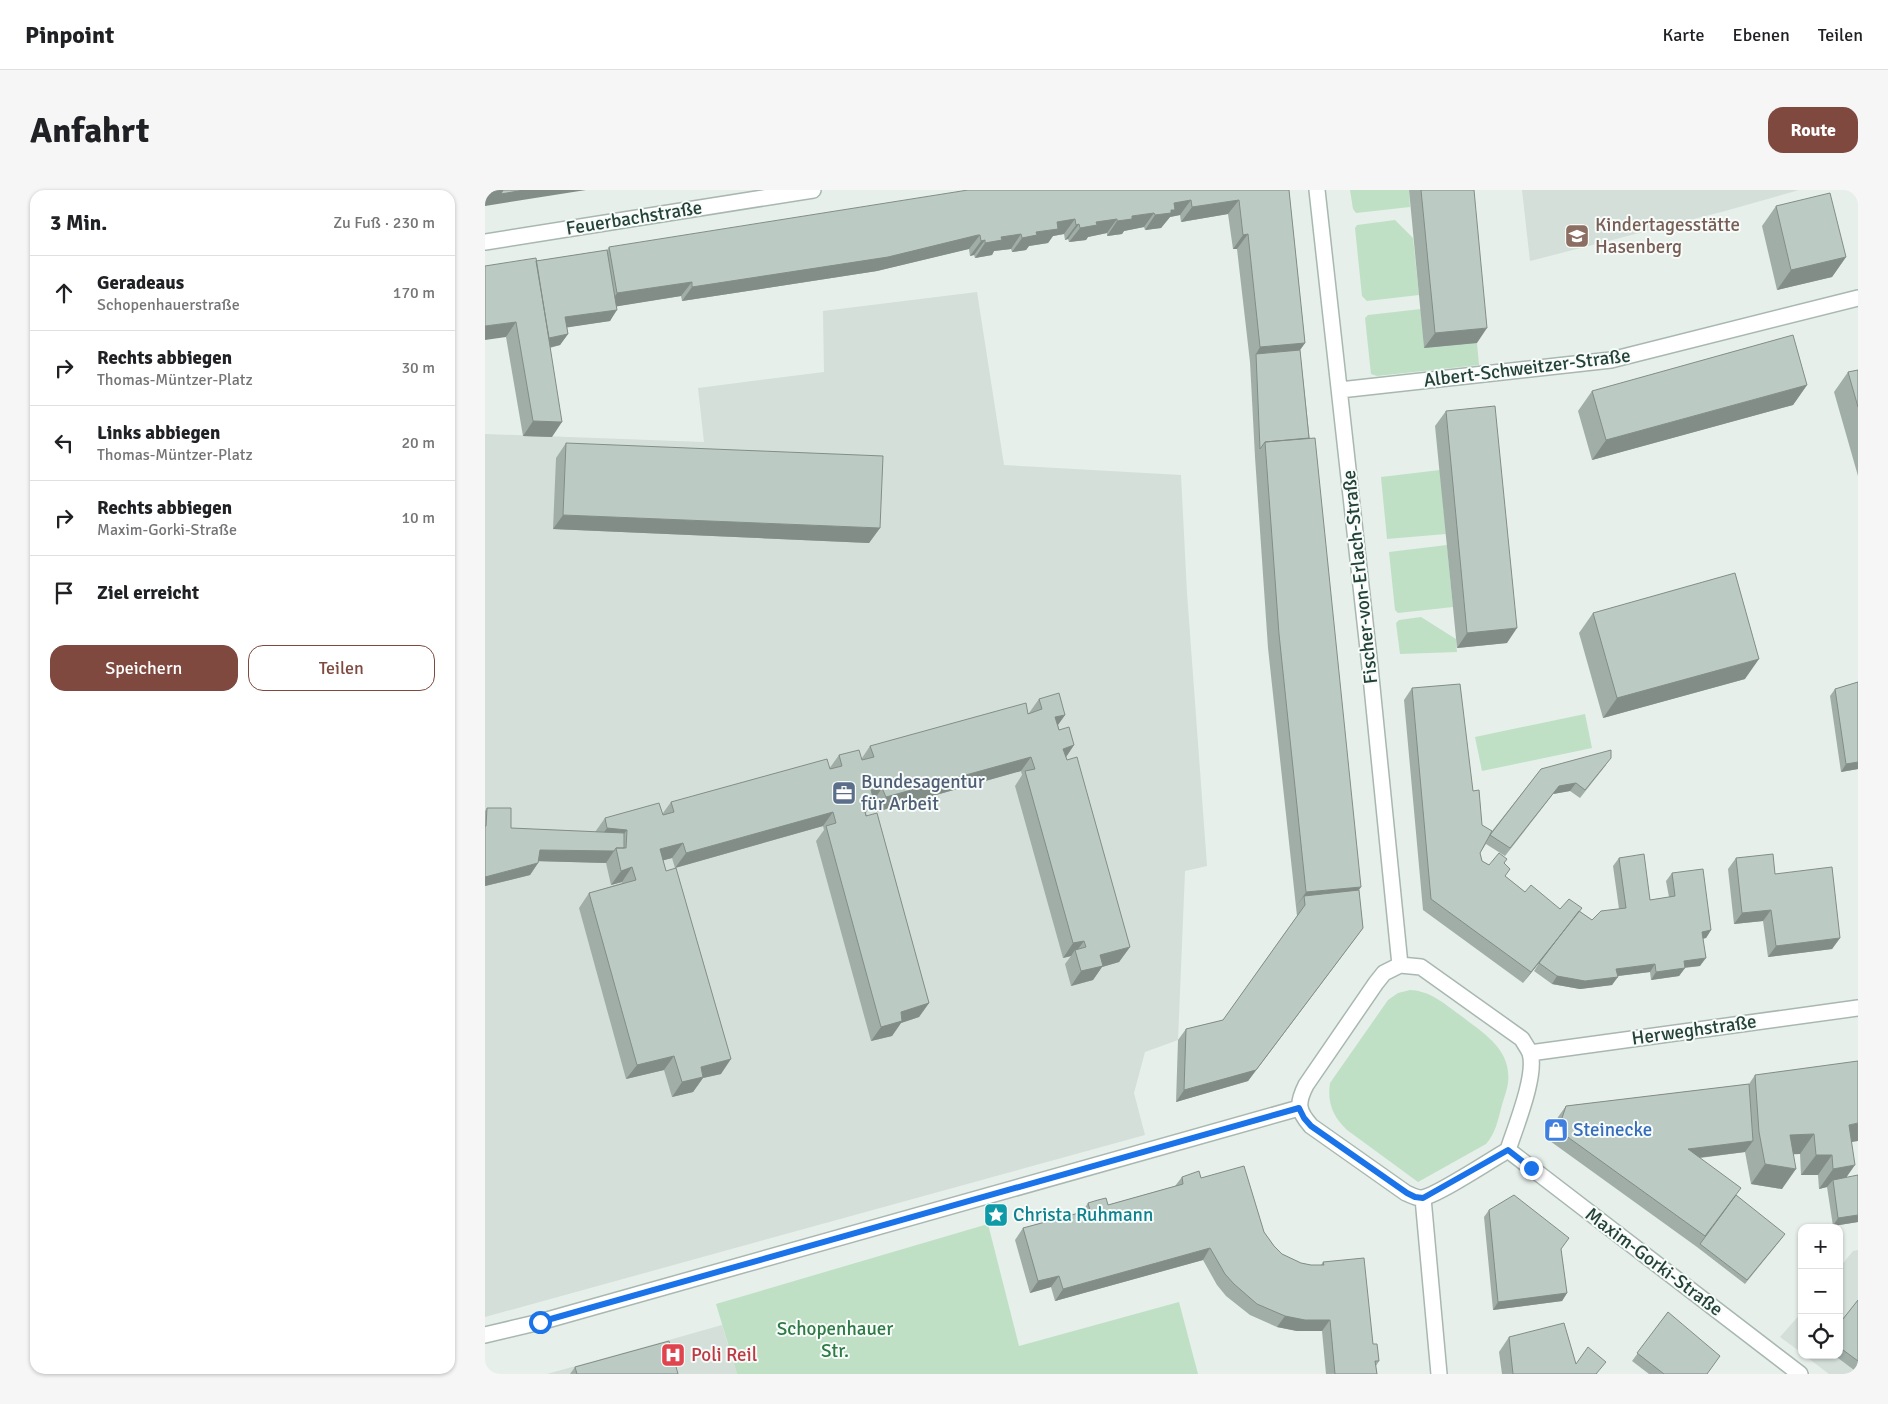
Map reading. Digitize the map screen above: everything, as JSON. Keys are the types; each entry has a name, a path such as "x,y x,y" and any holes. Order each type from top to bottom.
{"street":[{"name":"Feuerbachstraße","path":"485,242 813,190"},
{"name":"Fischer-von-Erlach-Straße","path":"1317,190 1369,657 1399,965"},
{"name":"Albert-Schweitzer-Straße","path":"1340,390 1611,360 1858,298"},
{"path":"1399,965 1421,968 1522,1039 1530,1053 1529,1085 1508,1150 1423,1198 1407,1193 1311,1126 1299,1108 1301,1095 1306,1085 1380,978 1384,973 1399,965"},
{"name":"Herweghstraße","path":"1530,1053 1858,1008"},
{"path":"485,1335 549,1319 1299,1108"},
{"name":"Maxim-Gorki-Straße","path":"1508,1150 1800,1374"},
{"path":"1423,1198 1439,1374"}],"shaded area":[{"name":"Kindertagesstätte Hasenberg","path":"1522,190 1799,190 1530,261"},
{"path":"977,292 1004,465 1181,475 1187,593 1207,866 1185,871 1178,1040 1145,1052 1134,1093 1145,1135 485,1317 485,434 704,442 698,388 824,372 823,311"},
{"path":"1858,1250 1858,1374 1829,1374 1809,1359 1843,1359 1843,1263 1853,1251"},
{"path":"1798,1317 1798,1350 1780,1337"},
{"name":"Poli Reil","path":"722,1325 737,1374 547,1374 662,1342"}],"green space":[{"path":"1350,190 1409,190 1410,207 1356,213 1353,209"},
{"path":"1395,220 1413,238 1419,295 1367,301 1362,296 1355,228 1357,225"},
{"path":"1421,309 1424,348 1477,343 1479,365 1377,376 1371,374 1365,318 1368,315"},
{"path":"1440,470 1446,534 1387,539 1381,477"},
{"path":"1447,545 1453,607 1398,613 1395,610 1389,552"},
{"path":"1421,617 1456,639 1457,652 1400,654 1396,623 1399,620"},
{"path":"1585,714 1592,748 1482,771 1475,737"},
{"path":"1410,990 1436,998 1486,1035 1501,1051 1508,1071 1508,1086 1498,1121 1486,1144 1418,1182 1347,1130 1335,1115 1329,1097 1330,1083 1388,1000 1398,993"},
{"name":"Schopenhauer Str.","path":"988,1224 1019,1346 1179,1302 1198,1374 737,1374 716,1304"}],"building":[{"path":"485,190 503,190 485,193"},
{"path":"503,190 524,190 501,194"},
{"path":"968,190 1289,190 1305,343 1260,347 1248,234 1243,235 1239,200 1192,207 1191,200 1174,203 1175,210 1171,210 1171,213 1132,216 1132,219 1096,222 1097,225 1080,228 1079,224 1076,225 1075,219 1057,222 1058,229 1036,232 1037,235 1022,238 1021,234 1001,237 1002,240 985,243 985,240 981,241 980,235 978,235 888,257 692,287 692,282 617,293 609,247"},
{"path":"1421,190 1474,190 1487,328 1435,333"},
{"path":"1830,193 1846,257 1791,270 1776,206"},
{"path":"607,250 617,310 565,317 568,334 549,338 536,261"},
{"path":"536,258 562,422 533,421 516,322 485,326 485,266"},
{"path":"1793,335 1807,385 1606,440 1592,391"},
{"path":"1300,350 1309,438 1265,442 1260,449 1256,354"},
{"path":"1858,370 1858,407 1848,372"},
{"path":"1495,406 1517,628 1467,633 1446,411"},
{"path":"1315,438 1361,887 1306,892 1279,634 1265,442"},
{"path":"566,443 883,456 880,528 563,515"},
{"path":"1735,573 1759,659 1617,698 1593,613"},
{"path":"1858,682 1858,762 1846,764 1835,689"},
{"path":"1460,684 1473,791 1479,790 1482,825 1492,831 1480,853 1482,861 1489,865 1499,853 1507,859 1504,863 1510,869 1505,876 1525,892 1531,885 1560,909 1569,899 1582,908 1531,972 1431,899 1412,688"},
{"path":"1059,693 1065,715 1055,717 1059,730 1069,727 1074,745 1063,749 1067,760 1077,757 1130,947 1100,955 1103,966 1081,971 1075,950 1086,947 1084,941 1073,943 1025,771 1035,769 1031,757 886,797 882,788 871,790 874,801 863,804 866,816 877,813 929,1003 901,1012 902,1021 881,1027 826,826 836,823 833,812 686,853 683,843 660,849 666,871 676,868 731,1059 701,1067 703,1077 682,1082 674,1056 637,1065 589,893 636,880 632,867 621,871 616,848 626,848 627,830 607,828 605,818 659,803 663,815 674,812 671,802 827,759 830,769 842,766 839,755 859,750 862,760 874,757 870,746 1026,703 1028,714 1042,709 1039,699"},
{"path":"1611,750 1611,758 1585,790 1576,783 1559,786 1510,848 1490,835 1541,769"},
{"path":"487,808 511,808 511,828 624,833 624,848 616,848 614,851 540,850 538,863 485,877"},
{"path":"1644,854 1650,900 1675,896 1672,873 1703,869 1711,930 1702,932 1706,958 1684,961 1685,968 1656,972 1655,964 1616,969 1618,977 1585,981 1557,976 1539,963 1579,911 1592,920 1601,911 1626,908 1619,858"},
{"path":"1773,854 1775,874 1832,867 1840,938 1776,946 1771,910 1742,913 1736,858"},
{"path":"1359,890 1363,928 1256,1070 1184,1090 1186,1029 1223,1020 1305,905 1304,896"},
{"path":"1858,1061 1858,1123 1849,1125 1855,1165 1833,1169 1832,1155 1816,1155 1814,1134 1790,1135 1796,1169 1765,1164 1759,1132 1755,1075"},
{"path":"1749,1084 1753,1141 1688,1149 1741,1188 1705,1236 1558,1130 1566,1106"},
{"path":"1244,1166 1264,1232 1282,1254 1301,1263 1311,1265 1324,1265 1323,1262 1364,1258 1373,1344 1377,1344 1378,1352 1379,1361 1375,1361 1377,1374 1335,1374 1330,1320 1305,1320 1285,1316 1257,1304 1225,1274 1210,1248 1063,1289 1059,1276 1038,1281 1023,1228 1090,1210 1088,1203 1098,1200 1106,1198 1108,1205 1183,1184 1182,1177 1199,1171 1201,1178"},
{"path":"1858,1175 1858,1215 1838,1218 1833,1180"},
{"path":"1514,1195 1569,1238 1561,1249 1567,1293 1498,1302 1489,1210"},
{"path":"1736,1195 1785,1234 1747,1280 1700,1244"},
{"path":"1858,1300 1858,1361 1843,1350 1843,1319"},
{"path":"1668,1312 1720,1356 1707,1374 1664,1374 1637,1353"},
{"path":"1564,1323 1576,1364 1588,1347 1606,1362 1596,1374 1513,1374 1509,1337"},
{"path":"669,1341 678,1374 577,1374 575,1367"}],"place":[{"name":"Kindertagesstätte Hasenberg","path":"1577,236"},
{"name":"Bundesagentur für Arbeit","path":"844,793"},
{"name":"Steinecke","path":"1556,1130"},
{"name":"Christa Ruhmann","path":"996,1215"},
{"name":"Poli Reil","path":"673,1355"}],"route":[{"path":"540,1322 1299,1108 1311,1126 1415,1197 1423,1198 1438,1191 1508,1150 1531,1168"}]}
